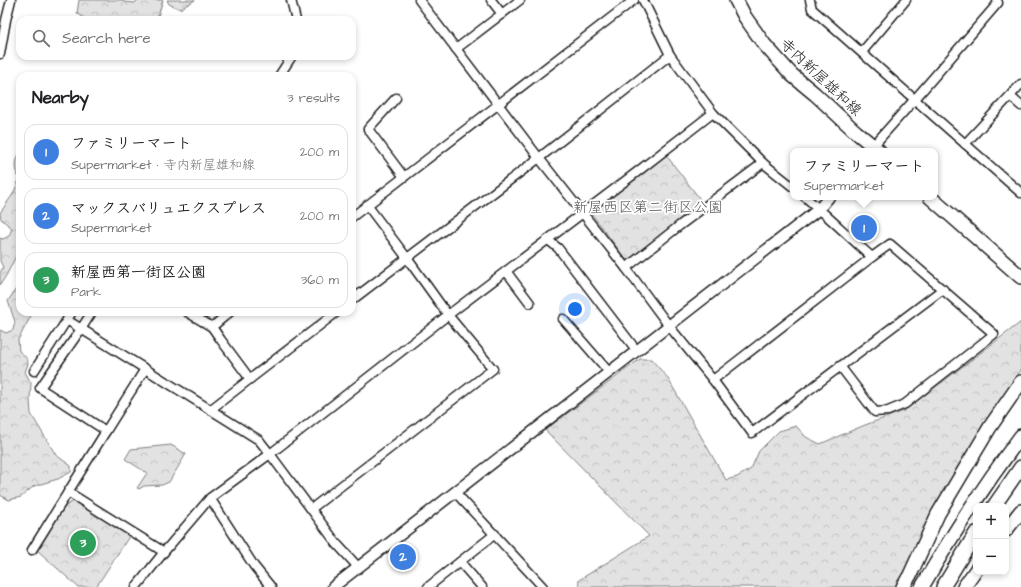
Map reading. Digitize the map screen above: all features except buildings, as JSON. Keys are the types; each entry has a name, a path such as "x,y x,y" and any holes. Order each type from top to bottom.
{"main road":[{"name":"寺内新屋雄和線","path":"736,0 745,17 764,44 792,75 815,94 873,148"},
{"path":"933,200 1021,277"},
{"path":"903,587 938,514 990,427 1021,382"},
{"path":"922,587 993,474 1021,436"},
{"path":"996,503 1021,467"},
{"path":"1009,526 1021,512"},
{"path":"942,587 973,538"},
{"path":"964,587 973,574"}],"street":[{"path":"0,54 11,0"},
{"path":"291,0 295,16"},
{"path":"419,0 539,158 626,268 669,326 713,380 752,433 943,289"},
{"path":"491,0 502,14"},
{"path":"456,49 520,0"},
{"path":"356,214 634,0"},
{"path":"643,0 670,55 713,113 763,163 790,185"},
{"path":"810,0 812,9 1021,193"},
{"path":"862,52 906,0"},
{"path":"875,148 998,3 997,0"},
{"path":"356,297 539,158 670,55"},
{"path":"282,72 289,60"},
{"path":"965,144 1021,84"},
{"path":"1010,96 1021,106"},
{"path":"396,98 368,129 404,177"},
{"path":"136,587 210,498 270,454 448,315 713,113"},
{"path":"626,268 763,163"},
{"path":"808,200 849,238 872,257"},
{"path":"333,587 819,209 826,200"},
{"path":"311,509 493,369 448,315 367,206"},
{"path":"548,240 558,248 637,351"},
{"path":"713,380 890,244 994,334 905,404 888,411 875,412 840,366"},
{"path":"506,271 530,303"},
{"path":"34,371 70,316"},
{"path":"89,316 40,388 106,431"},
{"path":"194,316 212,327 250,379"},
{"path":"212,327 225,316"},
{"path":"210,410 332,316"},
{"path":"563,319 609,372"},
{"path":"67,320 259,440 337,544 358,567"},
{"path":"32,550 145,370"},
{"path":"68,492 164,552"},
{"path":"455,492 542,587"},
{"path":"210,498 254,566 271,587"},
{"path":"428,587 495,534"},
{"path":"460,562 482,587"}],"green space":[{"path":"79,0 122,0 124,2 135,3 137,0 163,0 158,16 81,16 77,13"},
{"path":"167,0 195,0 180,9 169,4"},
{"name":"新屋西区第二街区公園","path":"666,155 703,203 627,261 591,213"},
{"path":"16,187 16,256 0,285 0,273 3,267 0,261 0,238 3,239 9,236 12,228 1,219 0,213"},
{"path":"16,289 16,316 31,316 18,340 19,351 28,360 28,365 25,372 31,383 31,414 56,455 71,466 71,472 58,479 34,486 21,497 9,500 0,495 0,330 6,333 13,330 15,322 8,301"},
{"path":"1021,322 1021,370 954,474 896,587 578,587 579,580 649,536 545,430 640,359 651,359 667,377 726,480 737,477 751,469 759,451 779,431 796,426 806,437 820,444 865,425 904,411"},
{"path":"171,445 186,454 169,482 162,485 144,486 139,489 137,488 147,473 125,459 131,449"},
{"path":"74,501 130,535 96,587 78,587 37,550 65,506"}],"place":[{"name":"ファミリーマート","path":"864,228"},
{"name":"新屋西第一街区公園","path":"83,543"},
{"name":"マックスバリュエクスプレス","path":"403,557"}]}
